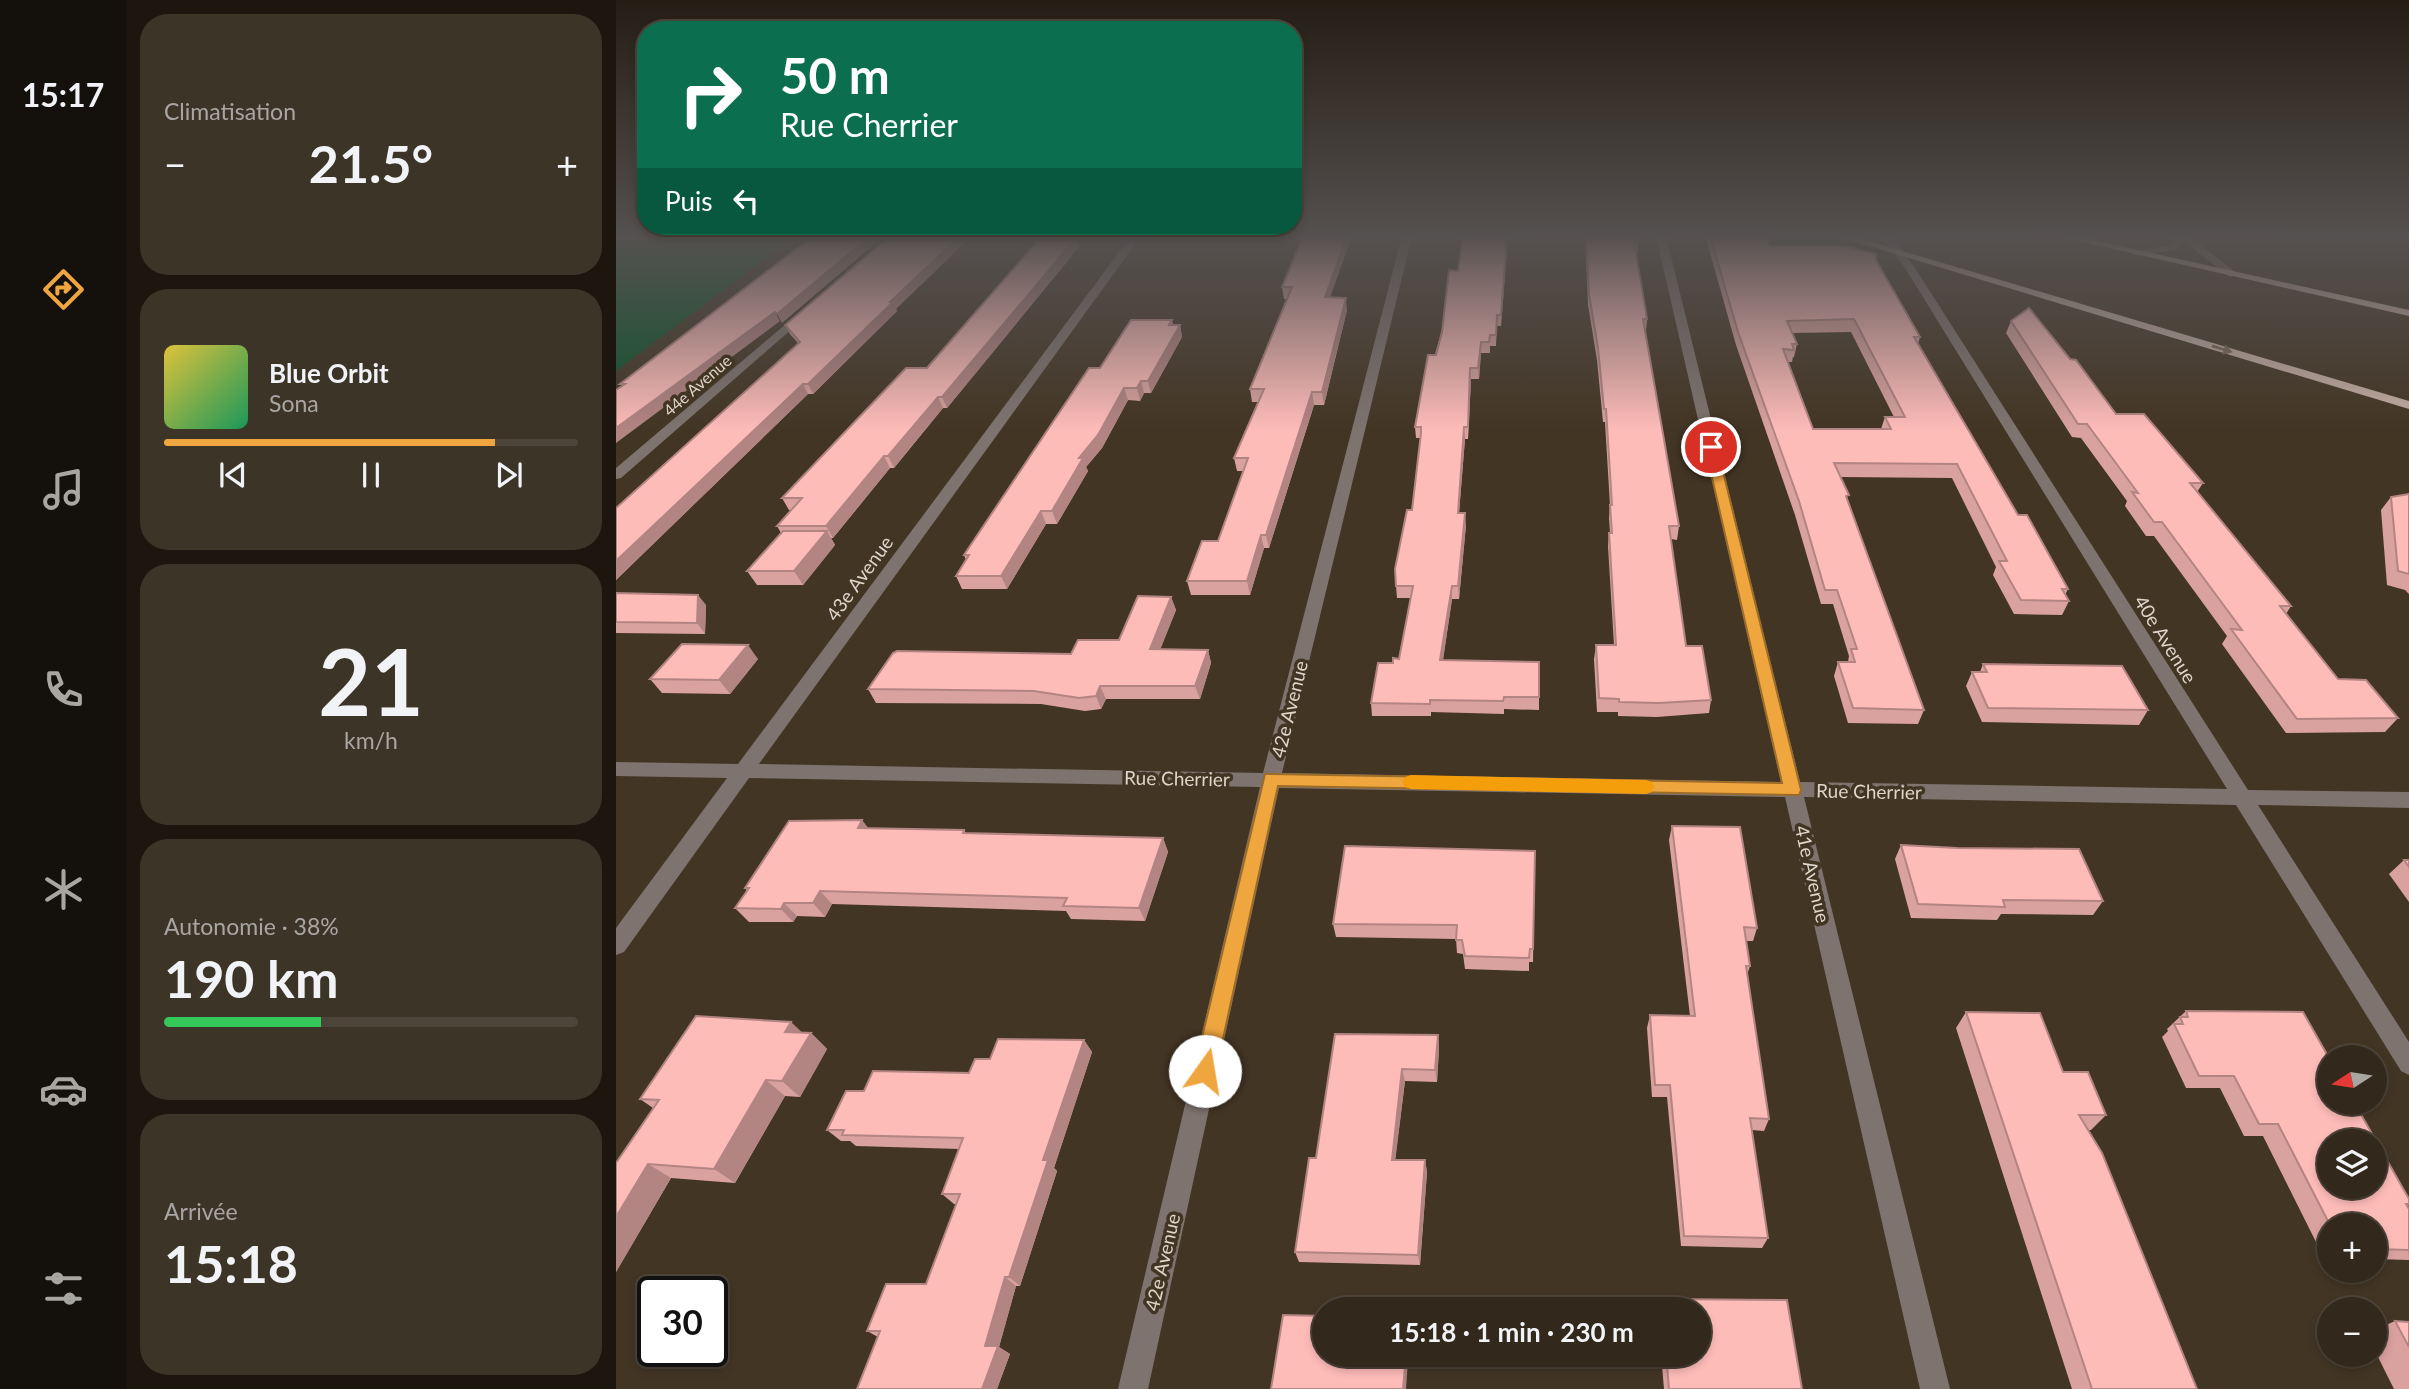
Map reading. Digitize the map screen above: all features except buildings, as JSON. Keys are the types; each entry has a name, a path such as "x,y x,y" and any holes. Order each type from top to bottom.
{"main road":[{"path":"2059,301 2409,405"},
{"path":"2353,301 2409,313"}],"street":[{"name":"43e Avenue","path":"616,945 1088,301"},
{"name":"42e Avenue","path":"1133,1389 1271,779 1391,301"},
{"name":"41e Avenue","path":"1676,301 1936,1389"},
{"name":"40e Avenue","path":"1928,301 2409,1063"},
{"name":"44e Avenue","path":"616,475 811,307"},
{"name":"Rue Cherrier","path":"616,769 2409,800"}],"green space":[{"path":"616,301 709,301 616,371"}],"slow traffic":[{"path":"1411,782 1646,787"}],"route":[{"path":"1205,1071 1271,779 1793,790 1711,447"}]}
